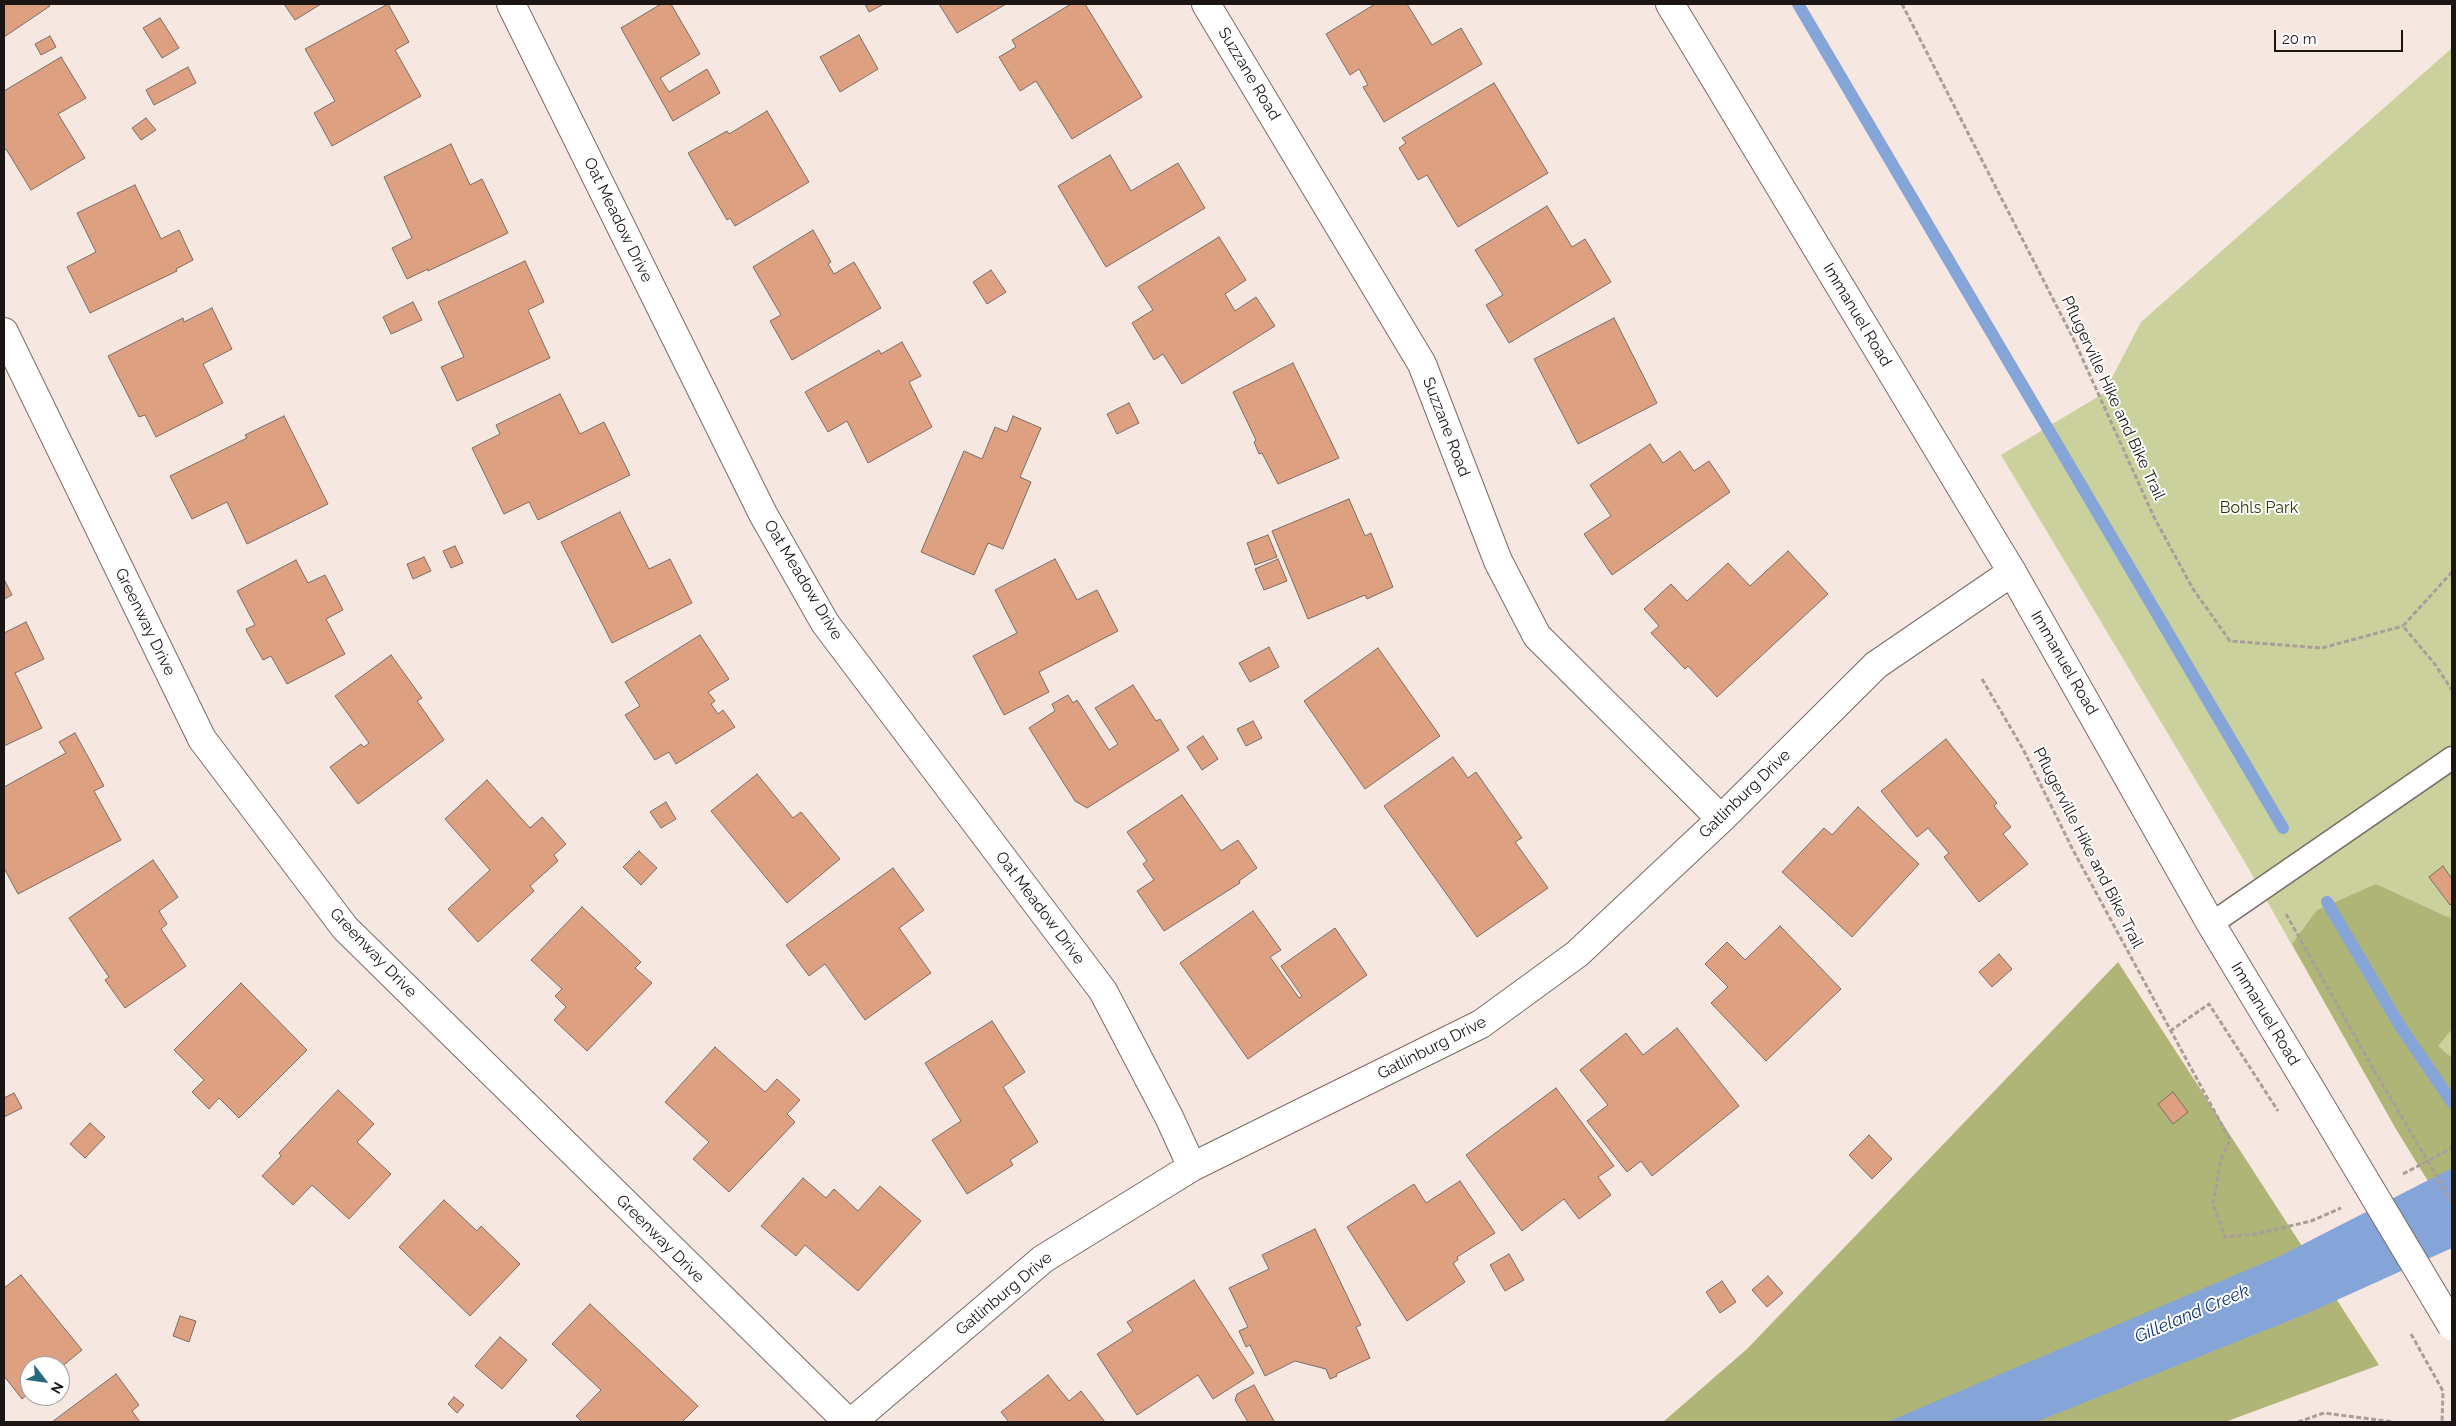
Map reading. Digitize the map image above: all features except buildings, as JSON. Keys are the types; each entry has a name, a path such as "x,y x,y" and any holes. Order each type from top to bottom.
{"street":[{"name":"Oat Meadow Drive","path":"511,4 763,514 825,623 1103,991 1169,1117 1192,1167"},
{"name":"Suzzane Road","path":"1206,4 1422,364 1498,561 1538,636 1720,819"},
{"name":"Immanuel Road","path":"1670,4 2012,572 2211,924 2452,1326"},
{"name":"Greenway Drive","path":"4,332 202,739 345,928 848,1422"},
{"name":"Gatlinburg Drive","path":"852,1422 1043,1259 1192,1167 1481,1024 1577,954 1720,819 1876,665 2012,572"}],"lane":[{"path":"2211,924 2452,758"}],"path":[{"name":"Pflugerville Hike and Bike Trail","path":"1902,4 2074,340 2154,517 2193,589 2230,641 2322,648 2403,626"},
{"path":"2452,572 2403,626 2434,663 2452,690"},
{"name":"Pflugerville Hike and Bike Trail","path":"1982,678 2023,749 2073,850 2230,1140 2221,1159 2213,1204 2225,1237 2256,1234 2311,1221 2329,1214"},
{"path":"2269,885 2374,1070 2452,1202"},
{"path":"2170,1031 2209,1004 2279,1114"},
{"path":"2410,1333 2443,1390 2442,1422"},
{"path":"2298,1422 2324,1413 2394,1422"}],"green space":[{"name":"Bohls Park","path":"2452,48 2452,1220 2396,1129 2246,864 2001,455 2104,393 2141,322"},
{"path":"2376,884 2452,918 2452,1029 2438,1046 2452,1058 2452,1220 2396,1129 2292,944 2317,910"},
{"path":"2118,962 2379,1365 2225,1422 1663,1422 1747,1349"}],"water":[{"name":"Gilleland Creek","path":"2452,1168 2452,1248 2306,1314 2036,1422 1887,1422 2280,1256"}],"waterway":[{"path":"1798,4 2283,828"},
{"path":"2327,902 2400,1026 2452,1102"}]}
